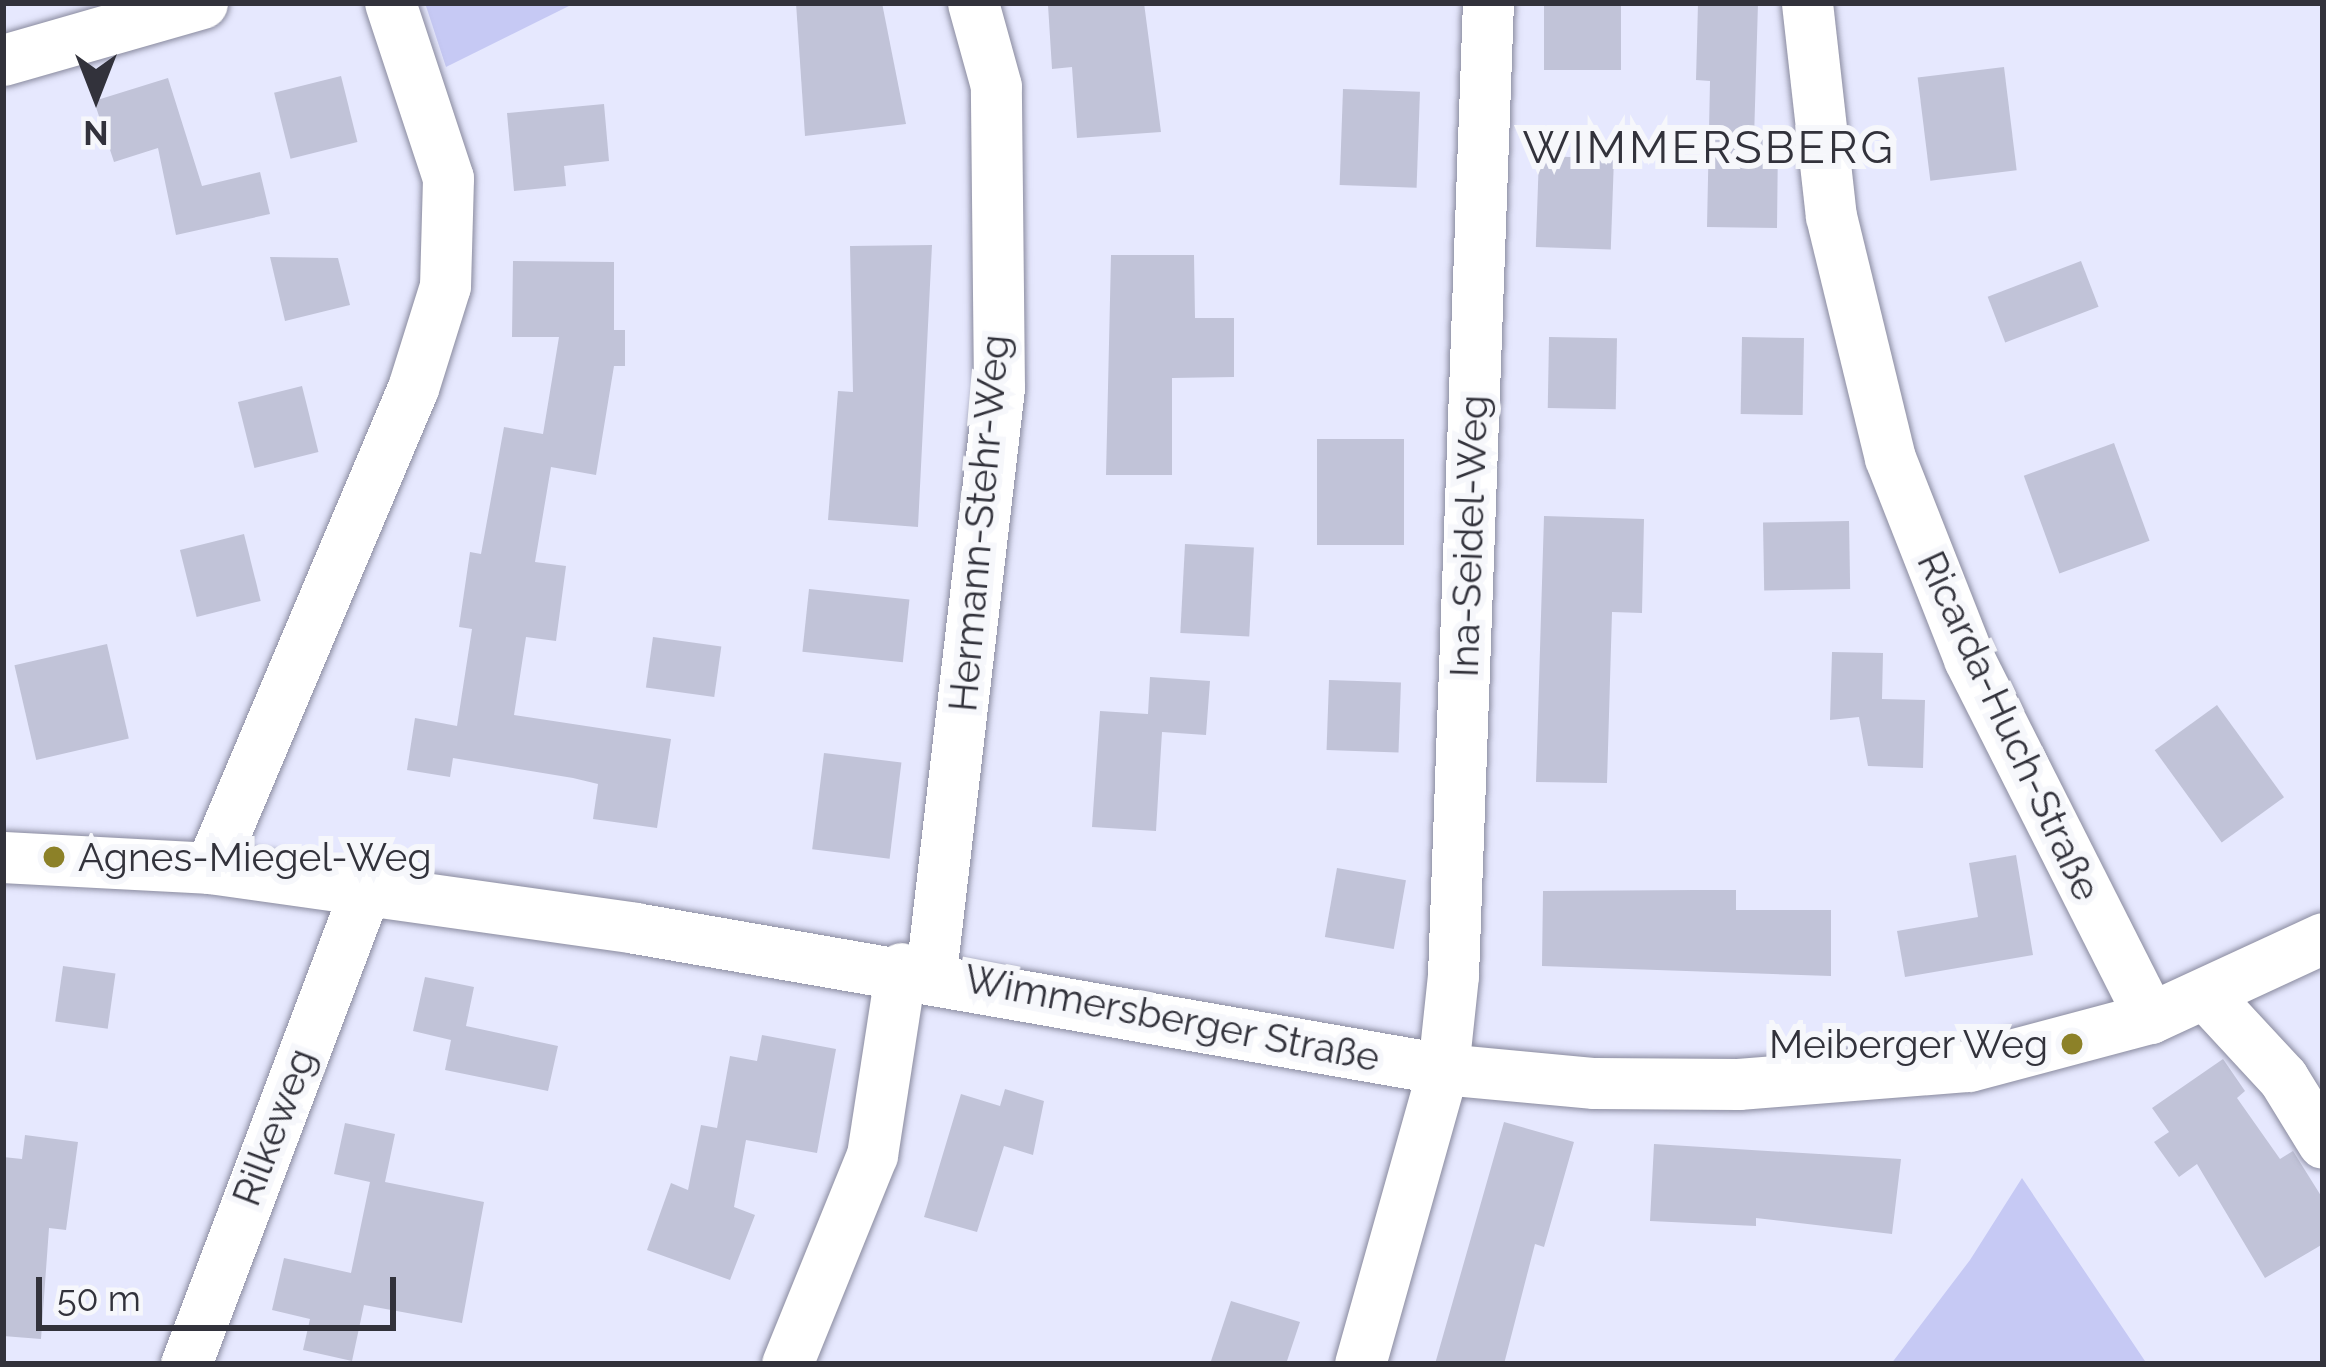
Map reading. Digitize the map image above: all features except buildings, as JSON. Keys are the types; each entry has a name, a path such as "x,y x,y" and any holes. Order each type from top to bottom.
{"street":[{"path":"3,60 202,3"},
{"path":"209,868 413,388 445,286 448,178 391,3"},
{"name":"Hermann-Stehr-Weg","path":"787,1364 872,1155 916,970 999,388 995,86 973,3"},
{"name":"Ina-Seidel-Weg","path":"1360,1364 1443,1069 1488,3"},
{"name":"Ricarda-Huch-Straße","path":"1807,3 1835,237 1890,458 1969,659 2150,1018"},
{"name":"Wimmersberger Straße","path":"3,857 209,868 916,970 1443,1069 1594,1083 1878,1076 2040,1052 2207,996 2323,938"},
{"name":"Rilkeweg","path":"186,1364 365,891"},
{"path":"2207,996 2283,1078 2323,1143"}],"shaded area":[{"path":"425,3 575,3 446,67"},
{"path":"2022,1178 2147,1364 1891,1364 1970,1260"}],"place":[{"name":"Agnes-Miegel-Weg","path":"54,857"},
{"name":"Meiberger Weg","path":"2072,1044"}],"district":[{"name":"WIMMERSBERG","path":"1709,148"}]}
